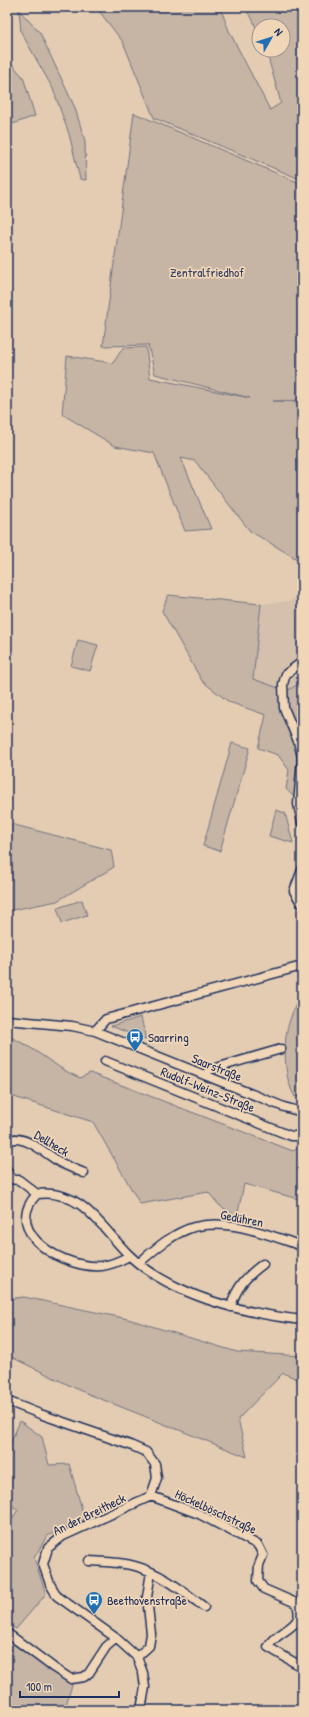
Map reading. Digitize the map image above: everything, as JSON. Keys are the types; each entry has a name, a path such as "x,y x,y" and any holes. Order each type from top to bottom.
{"street":[{"path":"302,662 286,674 283,684 284,708 298,741 302,757 298,804 302,823"},
{"path":"302,870 294,890 302,904"},
{"path":"95,1031 106,1019 302,966"},
{"name":"Saarstraße","path":"7,1020 78,1027 95,1031 284,1107 302,1112"},
{"path":"206,1075 209,1070 280,1049"},
{"name":"Rudolf-Weinz-Straße","path":"105,1061 291,1136 302,1136"},
{"name":"Dellheck","path":"7,1142 16,1138 27,1141 63,1164 84,1173"},
{"path":"7,1170 9,1179 19,1180 37,1194 58,1194 79,1203 98,1220 129,1256 179,1288 231,1307 253,1313 302,1320"},
{"path":"37,1194 27,1204 22,1218 25,1233 38,1246 71,1262 89,1266 111,1264 129,1256"},
{"name":"Gedühren","path":"139,1262 173,1237 193,1227 214,1224 266,1234 302,1246"},
{"path":"231,1307 238,1288 249,1275 263,1264"},
{"path":"7,1401 146,1452 155,1464 157,1478 151,1496"},
{"name":"An der Breitheck","path":"141,1710 145,1687 143,1673 137,1657 116,1638 57,1596 50,1584 43,1564 48,1548 63,1536 151,1496"},
{"name":"Höckelböschstraße","path":"151,1496 199,1514 258,1545 263,1555 259,1565 258,1581 264,1590 296,1603 298,1609 298,1618 292,1627 272,1639 268,1647 302,1667"},
{"path":"89,1561 113,1562 136,1566 168,1581 204,1607"},
{"path":"137,1657 149,1646 151,1634 146,1598 151,1572"},
{"path":"7,1633 54,1668 71,1678 84,1677 89,1673 106,1647 116,1638"}],"shaded area":[{"path":"302,579 302,682 287,691 253,679 261,604 290,601 295,598"}],"green space":[{"path":"96,7 220,7 229,31 270,110 281,103 268,58 291,58 291,18 252,18 243,7 302,7 302,180 154,118 123,42"},
{"path":"19,10 40,33 75,108 85,141 86,180 80,179 69,134 53,89 21,32"},
{"path":"7,58 23,77 35,116 7,126"},
{"name":"Zentralfriedhof","path":"134,113 302,184 302,400 273,401 302,402 302,562 250,531 195,461 181,458 211,529 185,531 154,453 115,446 62,414 67,356 113,363 123,348 146,347 150,378 250,398 155,374 148,345 103,346"},
{"path":"168,595 261,604 253,679 287,691 302,682 302,808 301,804 286,789 289,770 278,755 258,748 266,715 229,702 202,681 162,611"},
{"path":"78,640 98,645 90,671 71,666"},
{"path":"232,743 250,748 220,851 203,846"},
{"path":"276,810 285,813 293,843 269,836"},
{"path":"7,823 111,850 114,867 57,901 7,911"},
{"path":"82,900 87,915 62,923 57,908"},
{"path":"302,988 302,1095 295,1097 287,1076 285,1043 289,1024"},
{"path":"141,1017 146,1040 111,1026"},
{"path":"7,1036 26,1045 61,1068 80,1078 90,1073 293,1151 302,1146 302,1200 244,1184 237,1217 219,1205 208,1192 140,1204 93,1122 11,1096 7,1099"},
{"path":"24,1297 128,1319 237,1352 302,1356 302,1381 283,1373 238,1419 247,1457 81,1391 7,1355 7,1299"},
{"path":"20,1421 42,1437 49,1465 69,1464 85,1520 47,1536 34,1558 46,1594 16,1629 7,1623 7,1526 18,1510 7,1502 7,1451"},
{"path":"7,1640 72,1685 66,1705 73,1710 7,1710"}],"place":[{"name":"Saarring","path":"135,1052"},
{"name":"Beethovenstraße","path":"94,1615"}]}
